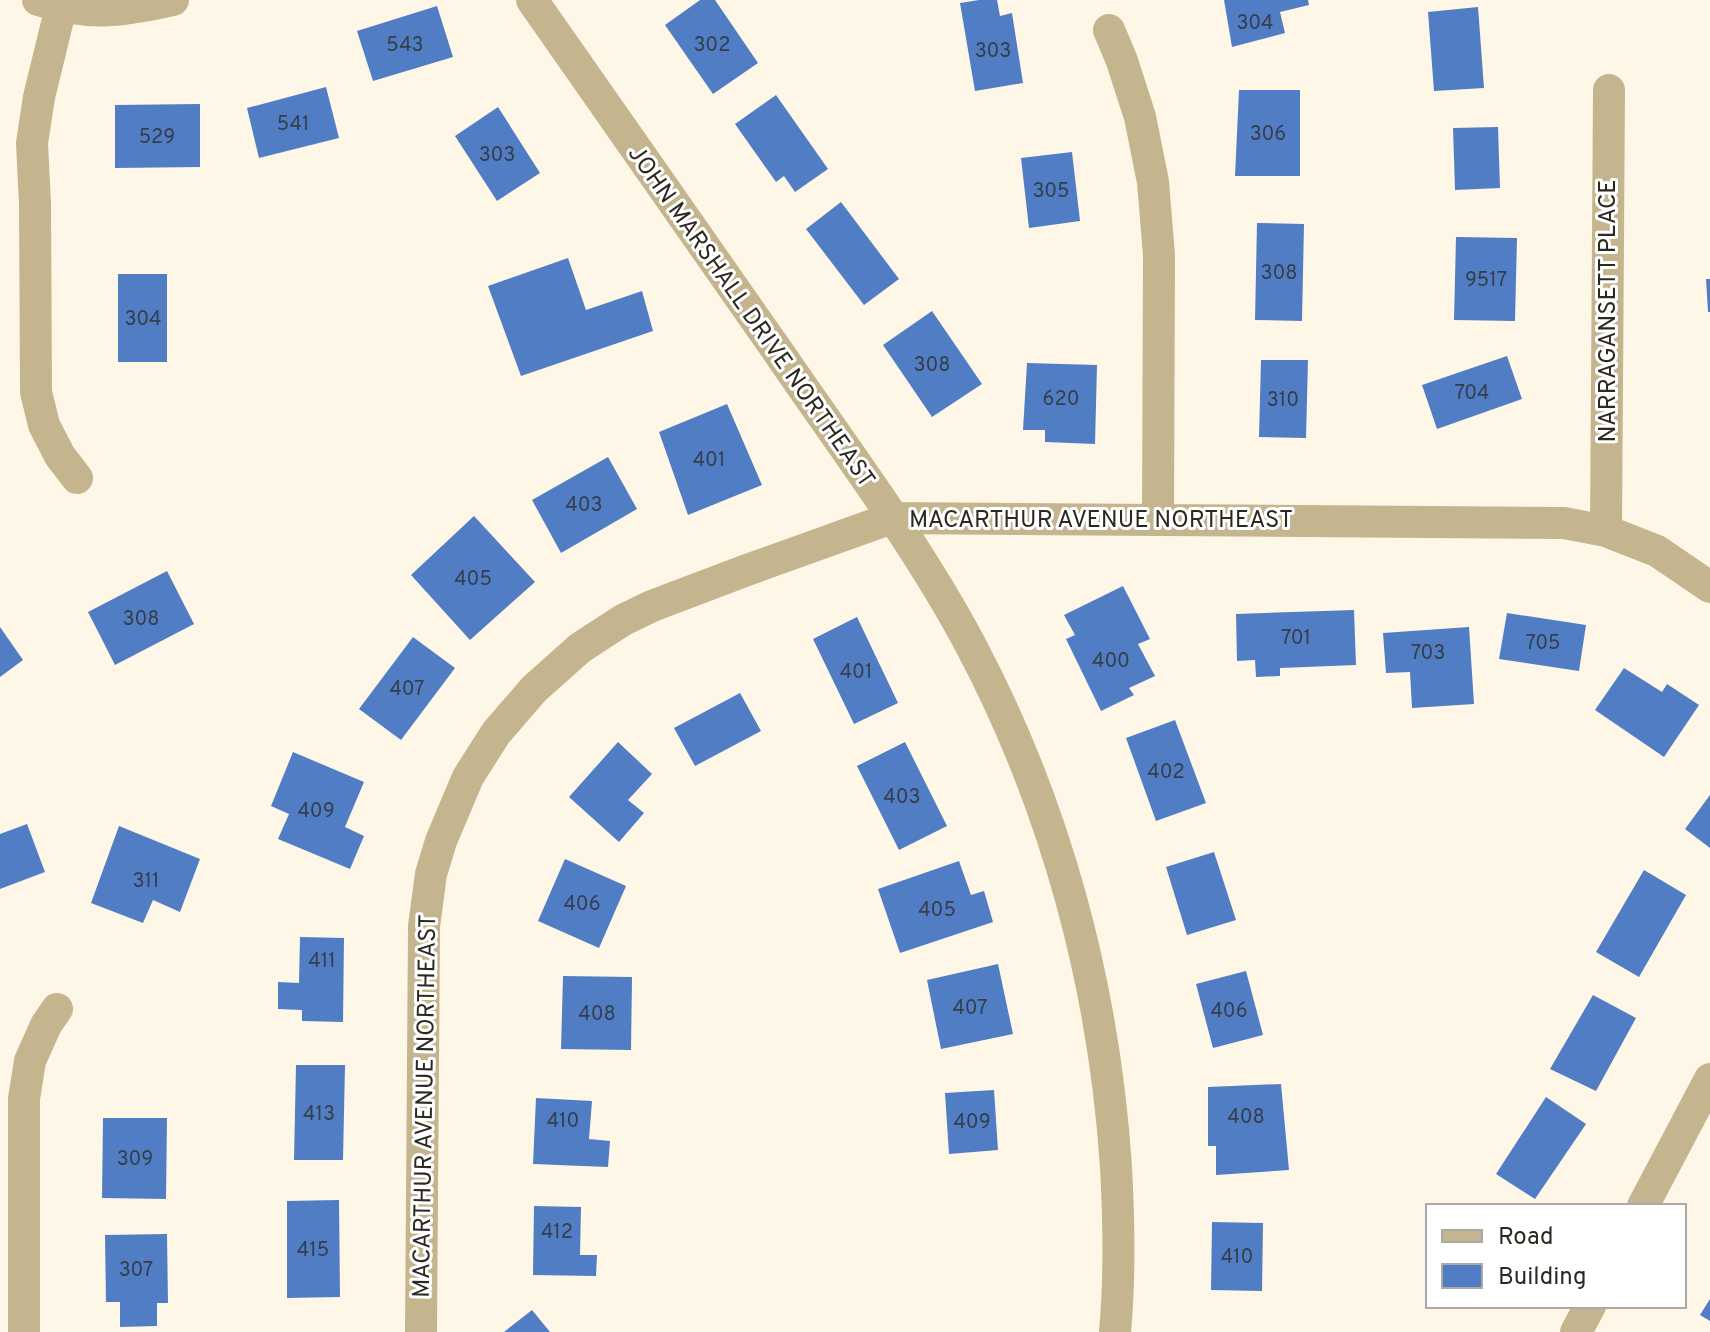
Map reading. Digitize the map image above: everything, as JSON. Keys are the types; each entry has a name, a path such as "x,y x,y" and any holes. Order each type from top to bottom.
{"street":[{"path":"77,478 60,456 44,425 36,392 32,143 49,4 101,12 136,9 173,0"},
{"name":"JOHN MARSHALL DRIVE NORTHEAST","path":"532,0 922,562 970,645 1013,734 1049,824 1078,919 1098,1014 1112,1112 1119,1215 1115,1332"},
{"path":"1109,30 1140,117 1153,182 1159,255 1158,520"},
{"name":"NARRAGANSETT PLACE","path":"1606,531 1609,90"},
{"name":"MACARTHUR AVENUE NORTHEAST","path":"421,1332 424,926 431,874 441,841 468,777 496,733 534,689 580,648 623,620 652,606 892,518 1564,523 1606,531 1657,551 1710,587"},
{"path":"24,1332 24,1099 30,1061 57,1009"},
{"path":"1644,1204 1710,1079"},
{"path":"1576,1332 1589,1308"}],"building":[{"path":"700,0 715,0 758,63 713,94 665,25"},
{"path":"997,0 1000,16 1012,13 1023,83 975,91 960,3"},
{"path":"1224,0 1308,0 1309,5 1280,12 1285,33 1232,47"},
{"path":"437,6 453,57 373,81 357,31"},
{"path":"1478,7 1484,88 1434,91 1428,12"},
{"path":"326,87 339,138 259,158 247,108"},
{"path":"1239,90 1300,90 1300,176 1235,176"},
{"path":"776,95 828,169 795,192 784,176 776,182 735,124"},
{"path":"200,104 200,167 115,168 115,105"},
{"path":"498,107 540,173 497,201 455,136"},
{"path":"1498,127 1500,188 1455,190 1453,128"},
{"path":"1072,152 1080,221 1029,228 1021,158"},
{"path":"841,202 899,279 864,305 806,229"},
{"path":"1257,223 1304,224 1302,321 1255,320"},
{"path":"1456,237 1517,238 1515,321 1454,320"},
{"path":"568,258 586,310 642,291 653,331 521,376 488,286"},
{"path":"118,274 167,274 167,362 118,362"},
{"path":"1706,279 1710,279 1710,312 1708,312"},
{"path":"932,311 982,384 932,417 883,345"},
{"path":"1507,356 1522,399 1437,429 1422,385"},
{"path":"1261,360 1308,360 1306,438 1259,437"},
{"path":"1027,363 1097,365 1095,444 1045,442 1045,430 1023,430"},
{"path":"727,404 762,485 688,515 659,432"},
{"path":"608,457 637,509 561,553 532,500"},
{"path":"474,516 535,582 470,640 411,575"},
{"path":"167,571 194,624 115,665 88,612"},
{"path":"1123,586 1150,639 1138,644 1155,676 1129,688 1134,695 1101,711 1066,639 1075,635 1064,615"},
{"path":"1354,610 1356,665 1280,668 1280,676 1256,677 1255,660 1237,661 1236,614"},
{"path":"1507,613 1586,625 1579,671 1499,659"},
{"path":"857,617 898,703 854,724 813,639"},
{"path":"0,627 23,660 0,677"},
{"path":"1469,627 1474,704 1412,708 1410,672 1386,673 1383,633"},
{"path":"413,637 455,668 401,740 359,709"},
{"path":"1624,668 1662,692 1667,684 1699,705 1664,757 1595,710"},
{"path":"740,693 761,731 695,766 674,728"},
{"path":"1175,720 1206,803 1156,821 1126,738"},
{"path":"618,742 652,774 628,800 644,813 619,842 569,797"},
{"path":"905,742 947,826 899,850 857,766"},
{"path":"293,752 364,782 345,827 364,836 350,869 278,839 289,814 271,806"},
{"path":"1710,795 1710,848 1685,829"},
{"path":"27,824 45,872 0,889 0,834"},
{"path":"119,826 200,859 180,912 153,900 143,923 91,903"},
{"path":"1214,852 1236,920 1187,935 1166,867"},
{"path":"565,859 626,886 599,948 538,921"},
{"path":"959,861 971,895 984,891 993,922 900,953 878,889"},
{"path":"1644,870 1686,895 1639,977 1596,952"},
{"path":"300,937 344,938 343,1022 302,1021 302,1010 278,1009 278,982 299,983"},
{"path":"998,964 1013,1034 941,1049 927,980"},
{"path":"1246,971 1263,1035 1213,1048 1196,984"},
{"path":"563,976 632,977 631,1050 561,1049"},
{"path":"1593,995 1636,1018 1596,1091 1550,1069"},
{"path":"296,1065 345,1065 343,1160 294,1160"},
{"path":"1281,1084 1289,1170 1216,1175 1216,1146 1208,1146 1208,1087"},
{"path":"994,1090 998,1150 949,1154 945,1093"},
{"path":"1546,1097 1586,1124 1535,1199 1496,1174"},
{"path":"536,1098 592,1101 589,1139 610,1141 608,1167 533,1164"},
{"path":"103,1118 167,1118 166,1199 102,1198"},
{"path":"339,1200 340,1297 287,1298 287,1201"},
{"path":"534,1206 581,1207 580,1255 597,1255 596,1276 533,1275"},
{"path":"1212,1222 1263,1223 1262,1291 1211,1290"},
{"path":"167,1234 168,1303 157,1303 157,1326 120,1327 120,1302 106,1302 105,1235"},
{"path":"1710,1299 1710,1321 1700,1315"},
{"path":"532,1310 550,1332 504,1332"}]}
